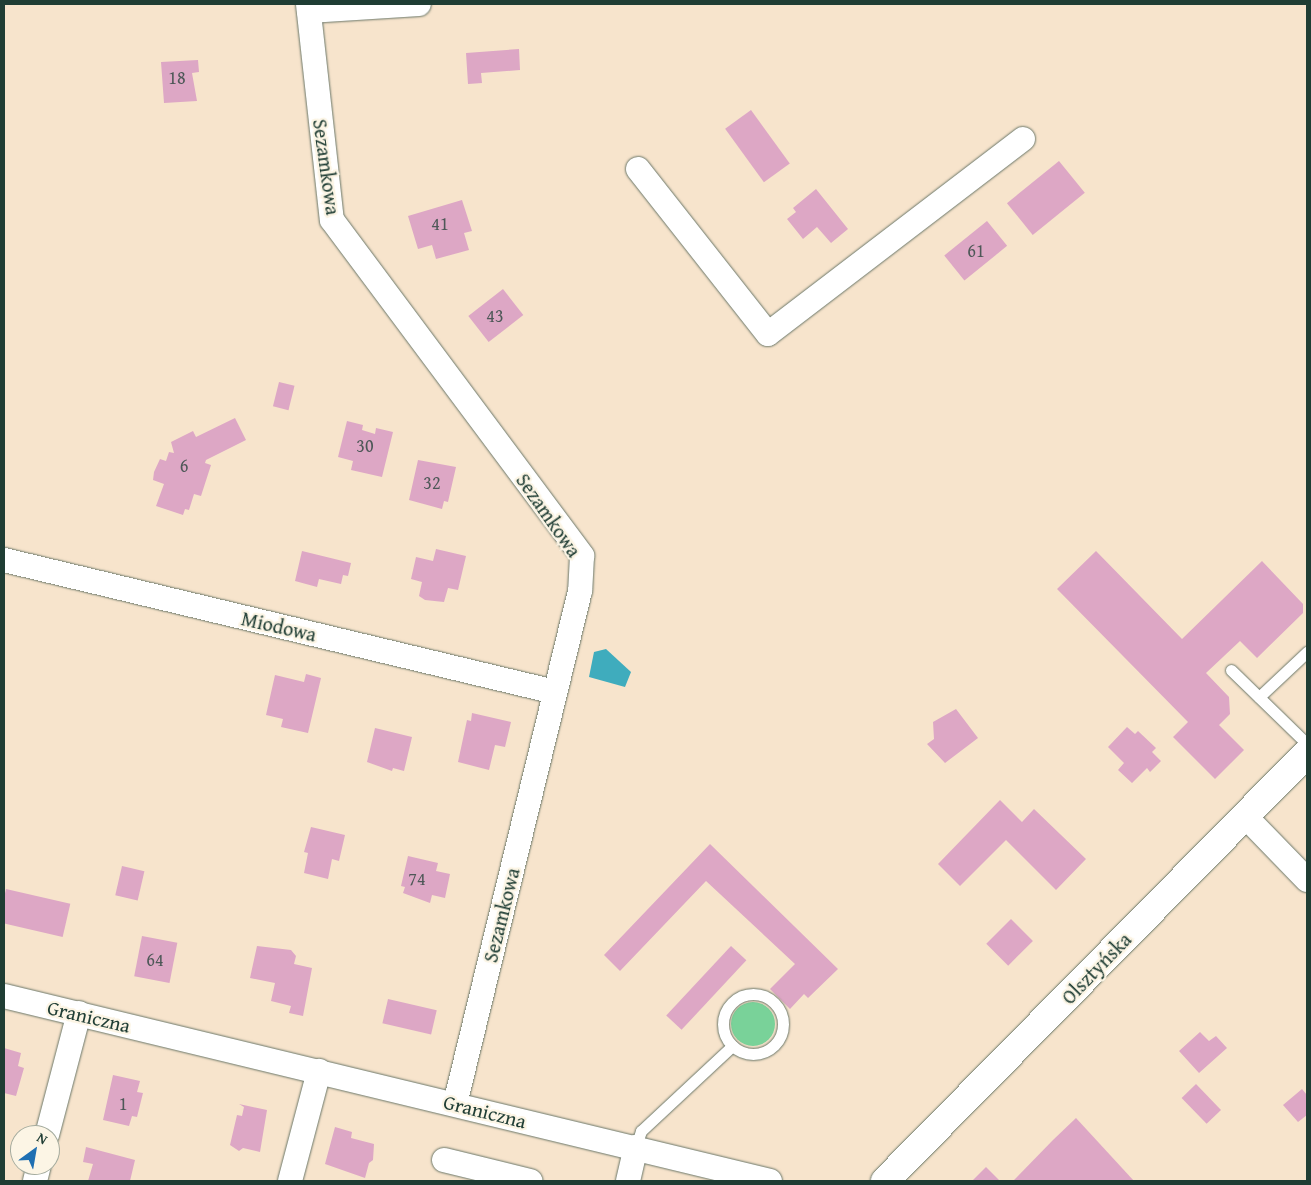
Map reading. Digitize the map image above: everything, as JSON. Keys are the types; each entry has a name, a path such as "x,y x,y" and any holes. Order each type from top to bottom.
{"street":[{"path":"308,7 419,4"},
{"name":"Sezamkowa","path":"308,7 332,220 582,556 580,592 455,1104"},
{"path":"638,169 768,334 1023,139"},
{"name":"Miodowa","path":"4,560 555,692"},
{"name":"Olsztyńska","path":"884,1181 1307,753"},
{"path":"1245,816 1307,880"},
{"name":"Graniczna","path":"4,996 770,1181"},
{"path":"50,1125 79,1013"},
{"path":"290,1181 319,1071"},
{"path":"628,1181 643,1149"},
{"name":"Graniczna","path":"643,1149 708,1181"},
{"path":"444,1160 530,1181"}],"lane":[{"path":"1259,697 1307,652"},
{"path":"1231,670 1307,744"},
{"path":"744,995 765,997 774,1003 783,1021 778,1041 761,1053 746,1053 732,1046 723,1028 728,1008 744,995"},
{"path":"643,1149 641,1131 732,1046"}],"green space":[{"path":"757,1002 769,1008 774,1016 774,1032 769,1040 761,1045 749,1046 737,1040 732,1032 731,1020 737,1008 745,1003"}],"water":[{"path":"606,649 631,672 625,687 589,677 594,652"}],"building":[{"path":"519,49 520,70 481,73 482,83 468,84 466,53"},
{"path":"198,60 199,72 192,73 197,101 164,103 161,62"},
{"path":"751,110 790,163 764,182 725,129"},
{"path":"1059,161 1085,193 1033,235 1007,203"},
{"path":"816,189 848,229 831,243 817,227 803,239 787,219 796,212 793,208"},
{"path":"462,200 472,231 464,233 469,250 436,259 432,245 418,249 408,216"},
{"path":"987,221 1007,246 964,280 944,256"},
{"path":"503,289 523,315 489,342 468,316"},
{"path":"279,382 295,386 288,410 273,406"},
{"path":"235,418 246,440 206,460 205,463 211,465 201,496 194,494 189,510 185,509 183,515 156,506 164,484 153,480 154,472 160,459 166,461 169,452 174,453 171,442 193,431 196,437"},
{"path":"347,421 363,425 362,430 375,434 376,428 393,432 382,477 351,470 353,461 338,457"},
{"path":"418,460 456,467 448,502 444,501 442,509 409,500"},
{"path":"436,549 466,556 458,590 448,588 444,602 425,600 419,596 422,582 411,579 416,557 433,561"},
{"path":"302,551 351,563 348,576 343,575 341,584 319,579 317,587 295,581"},
{"path":"1096,551 1182,639 1262,561 1303,604 1303,613 1257,658 1240,641 1206,673 1229,697 1230,714 1219,725 1244,750 1215,779 1173,737 1188,722 1057,589"},
{"path":"306,674 321,678 308,733 281,727 283,719 266,715 275,675 304,682"},
{"path":"956,709 978,738 945,763 927,744 934,739 933,722"},
{"path":"472,713 511,722 505,747 495,745 489,770 458,762 467,720 471,721"},
{"path":"1127,727 1135,734 1138,731 1156,748 1152,752 1161,761 1150,772 1147,768 1132,783 1118,770 1124,763 1108,747"},
{"path":"375,728 412,737 404,771 393,768 392,771 367,762"},
{"path":"1000,800 1022,822 1034,809 1086,859 1056,890 1006,840 960,886 938,864"},
{"path":"311,827 345,835 339,861 332,859 328,879 304,873 308,853 304,852"},
{"path":"710,844 838,969 808,998 804,994 790,1009 770,989 795,964 706,881 620,971 604,955"},
{"path":"408,856 438,863 436,871 450,874 445,898 432,895 430,903 403,893 405,887 401,886"},
{"path":"122,866 144,871 138,900 115,895"},
{"path":"6,889 70,904 63,937 4,923"},
{"path":"1011,919 1033,941 1008,966 986,944"},
{"path":"142,936 177,943 170,983 134,976"},
{"path":"257,946 291,950 296,956 294,964 312,968 303,1016 289,1013 291,1006 271,1001 275,983 250,978"},
{"path":"731,946 746,960 682,1030 666,1015"},
{"path":"388,999 437,1010 431,1035 382,1023"},
{"path":"1200,1032 1209,1041 1216,1036 1227,1048 1199,1073 1179,1051"},
{"path":"4,1048 21,1053 18,1066 24,1068 16,1096 4,1093"},
{"path":"113,1075 140,1081 137,1092 143,1093 137,1117 132,1116 129,1126 103,1120"},
{"path":"1196,1084 1221,1110 1207,1124 1182,1098"},
{"path":"1302,1089 1307,1095 1307,1115 1298,1122 1283,1105"},
{"path":"239,1104 267,1110 260,1152 243,1148 239,1151 230,1145 237,1115 242,1116 244,1107"},
{"path":"1076,1118 1134,1181 1013,1181 1053,1140"},
{"path":"335,1127 352,1132 351,1138 374,1144 373,1160 369,1163 365,1178 325,1164"},
{"path":"86,1147 135,1160 130,1181 88,1181 93,1164 83,1162"},
{"path":"986,1167 1000,1181 972,1181"}]}
